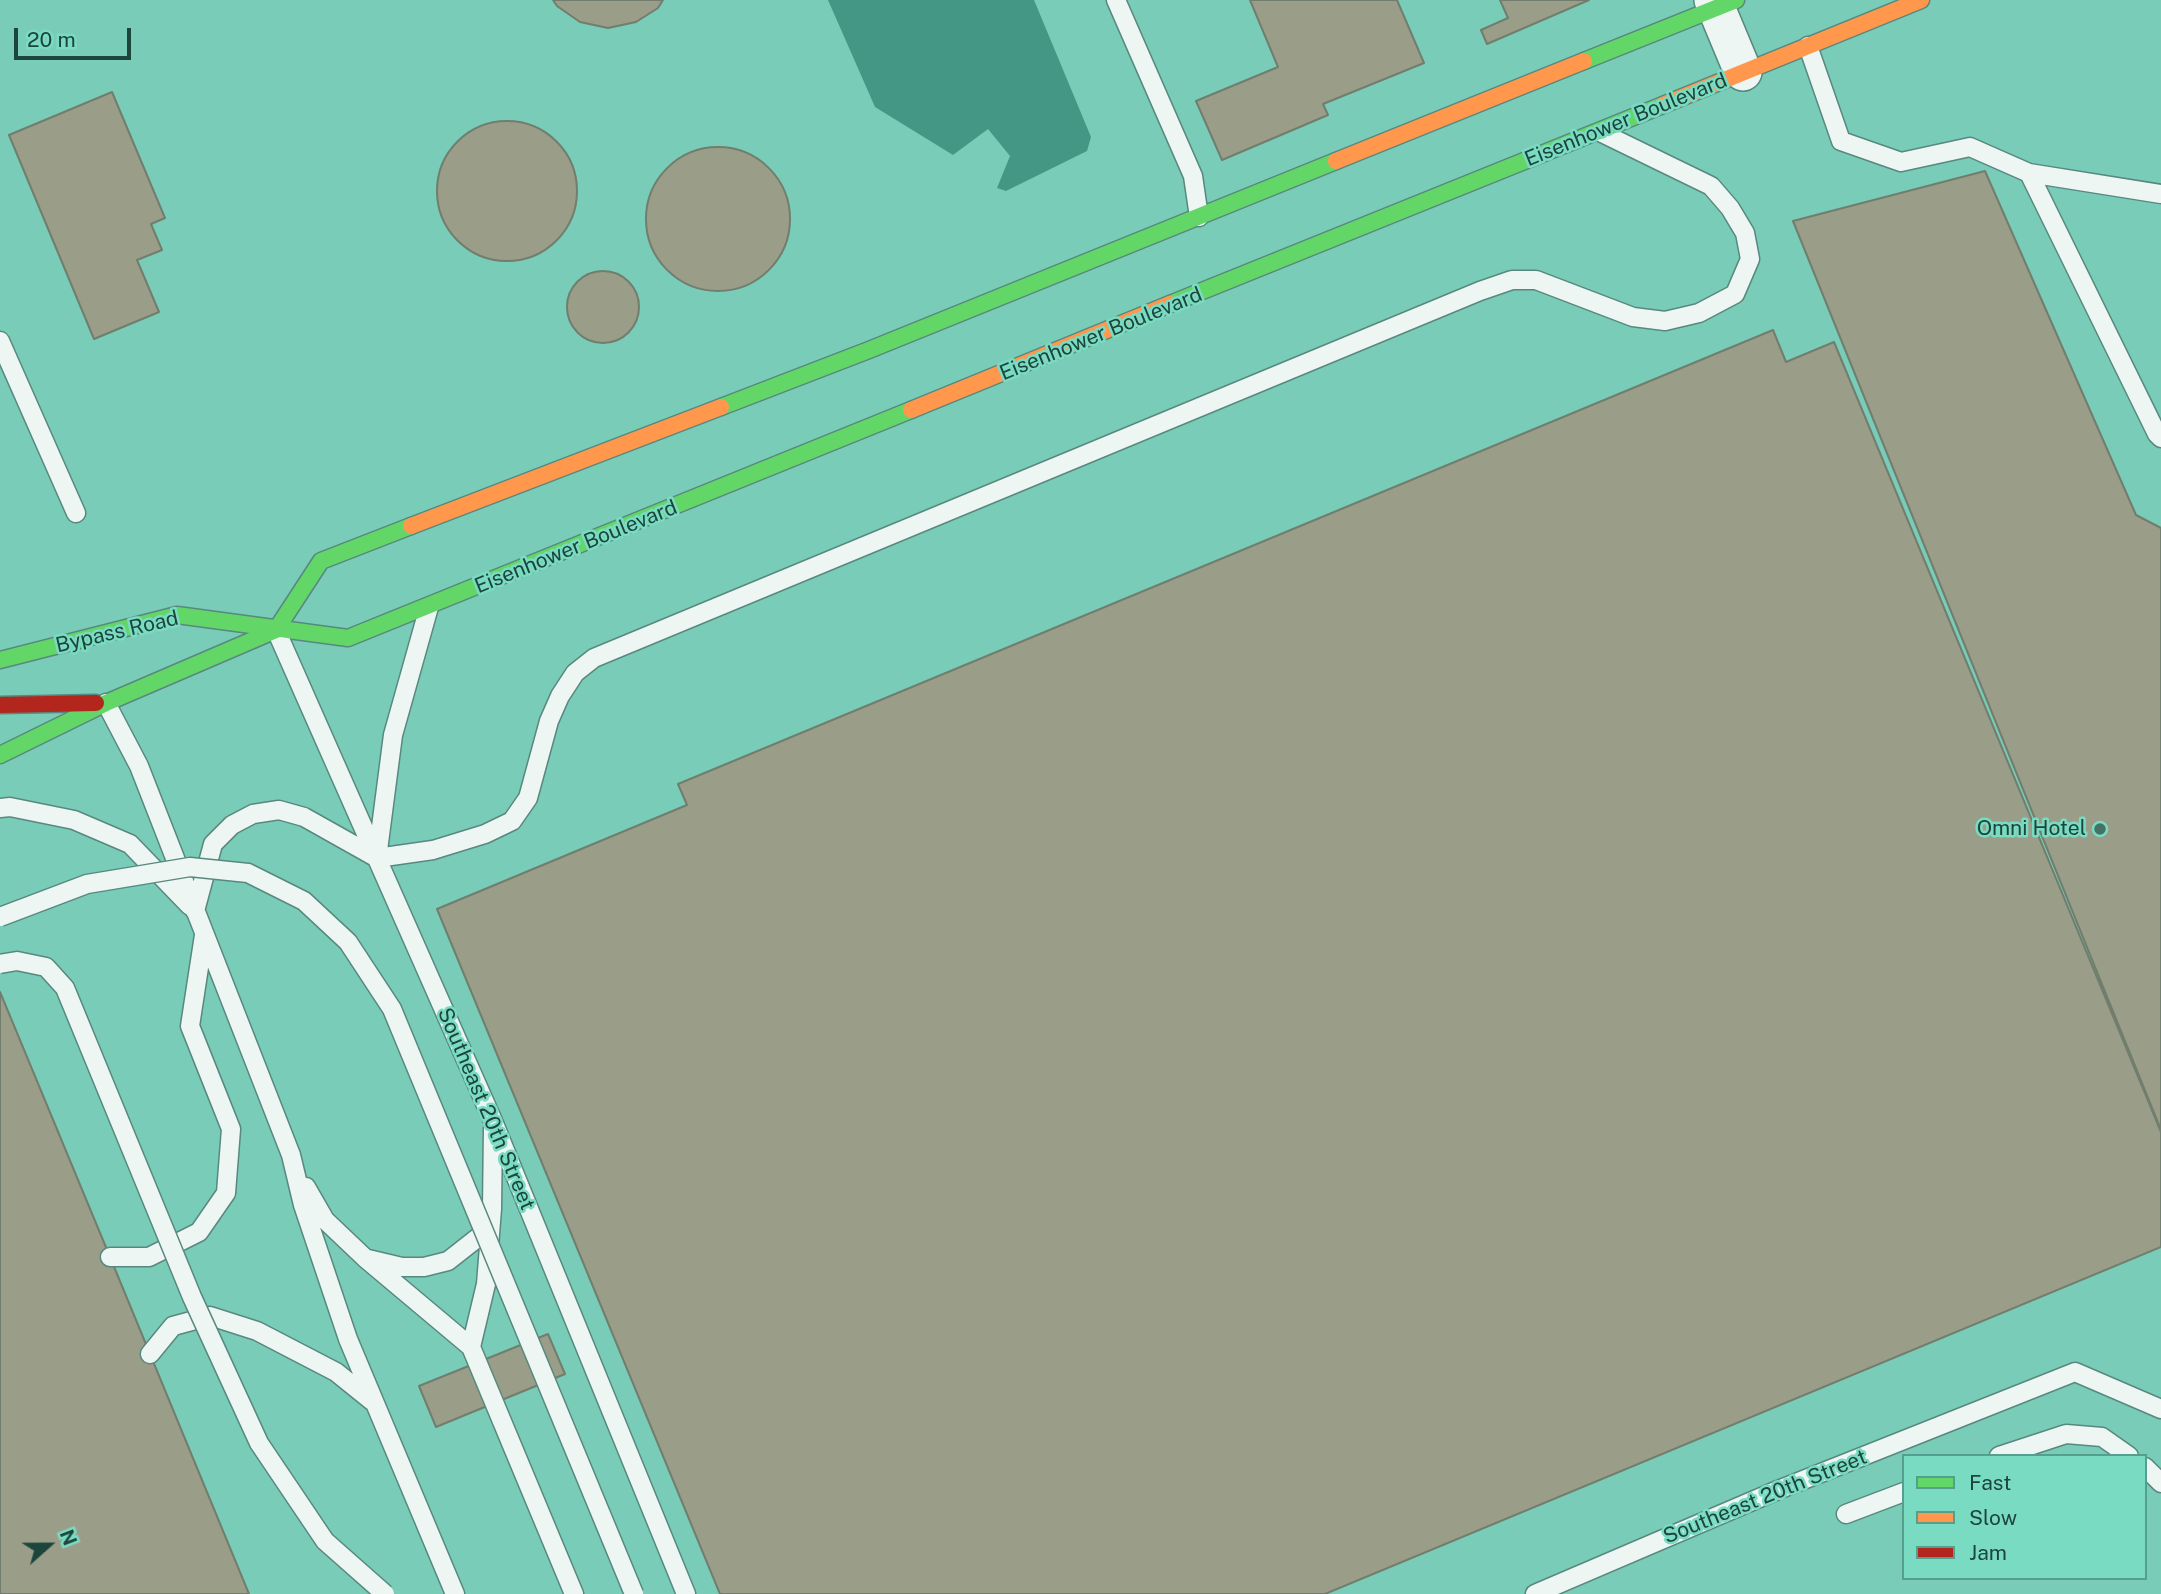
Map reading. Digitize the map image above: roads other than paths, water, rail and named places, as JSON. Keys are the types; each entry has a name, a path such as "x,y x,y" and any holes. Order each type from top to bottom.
{"street":[{"name":"Eisenhower Boulevard","path":"276,629 348,638 1921,0"},
{"path":"0,755 106,703 276,629 321,561 856,355 1722,3 1743,72"},
{"name":"Bypass Road","path":"0,660 177,615 276,629"},
{"path":"0,705 106,703"}],"lane":[{"path":"1116,0 1193,176 1199,217"},
{"path":"1808,46 1841,141 1901,162 1970,147 2029,173 2161,194"},
{"path":"195,911 214,844 232,825 253,814 279,810 304,817 377,858 433,850 485,834 512,821 528,798 549,721 560,696 575,673 594,658 1467,297 1512,280 1536,280 1633,317 1664,321 1699,313 1735,294 1750,259 1745,233 1730,208 1711,186 1598,131"},
{"path":"2029,173 2161,438"},
{"path":"0,341 75,513"},
{"path":"377,858 393,735 429,607"},
{"name":"Southeast 20th Street","path":"276,629 493,1121 686,1594"},
{"path":"106,703 139,766 291,1155 309,1194 325,1220 365,1258 471,1347 574,1594"},
{"path":"0,808 10,807 74,820 130,844 195,911"},
{"path":"0,916 87,884 190,867 248,873 304,901 348,942 391,1009 634,1594"},
{"path":"110,1257 149,1257 199,1232 226,1193 231,1129 190,1026 204,935"},
{"path":"0,964 17,961 47,968 65,988 192,1297 259,1443 325,1541 386,1594"},
{"path":"471,1347 486,1284 493,1121"},
{"path":"291,1155 303,1205 348,1339 455,1594"},
{"path":"365,1258 401,1267 424,1267 448,1261 490,1228"},
{"path":"150,1354 173,1326 210,1316 257,1331 336,1372 374,1402"},
{"name":"Southeast 20th Street","path":"1535,1594 1778,1490 2075,1372 2161,1409"},
{"path":"2005,1454 2066,1434 2102,1437 2126,1454"},
{"path":"2147,1469 2161,1483"},
{"path":"1846,1514 1902,1493"}],"place":[{"name":"Omni Hotel","path":"2100,829"}]}
